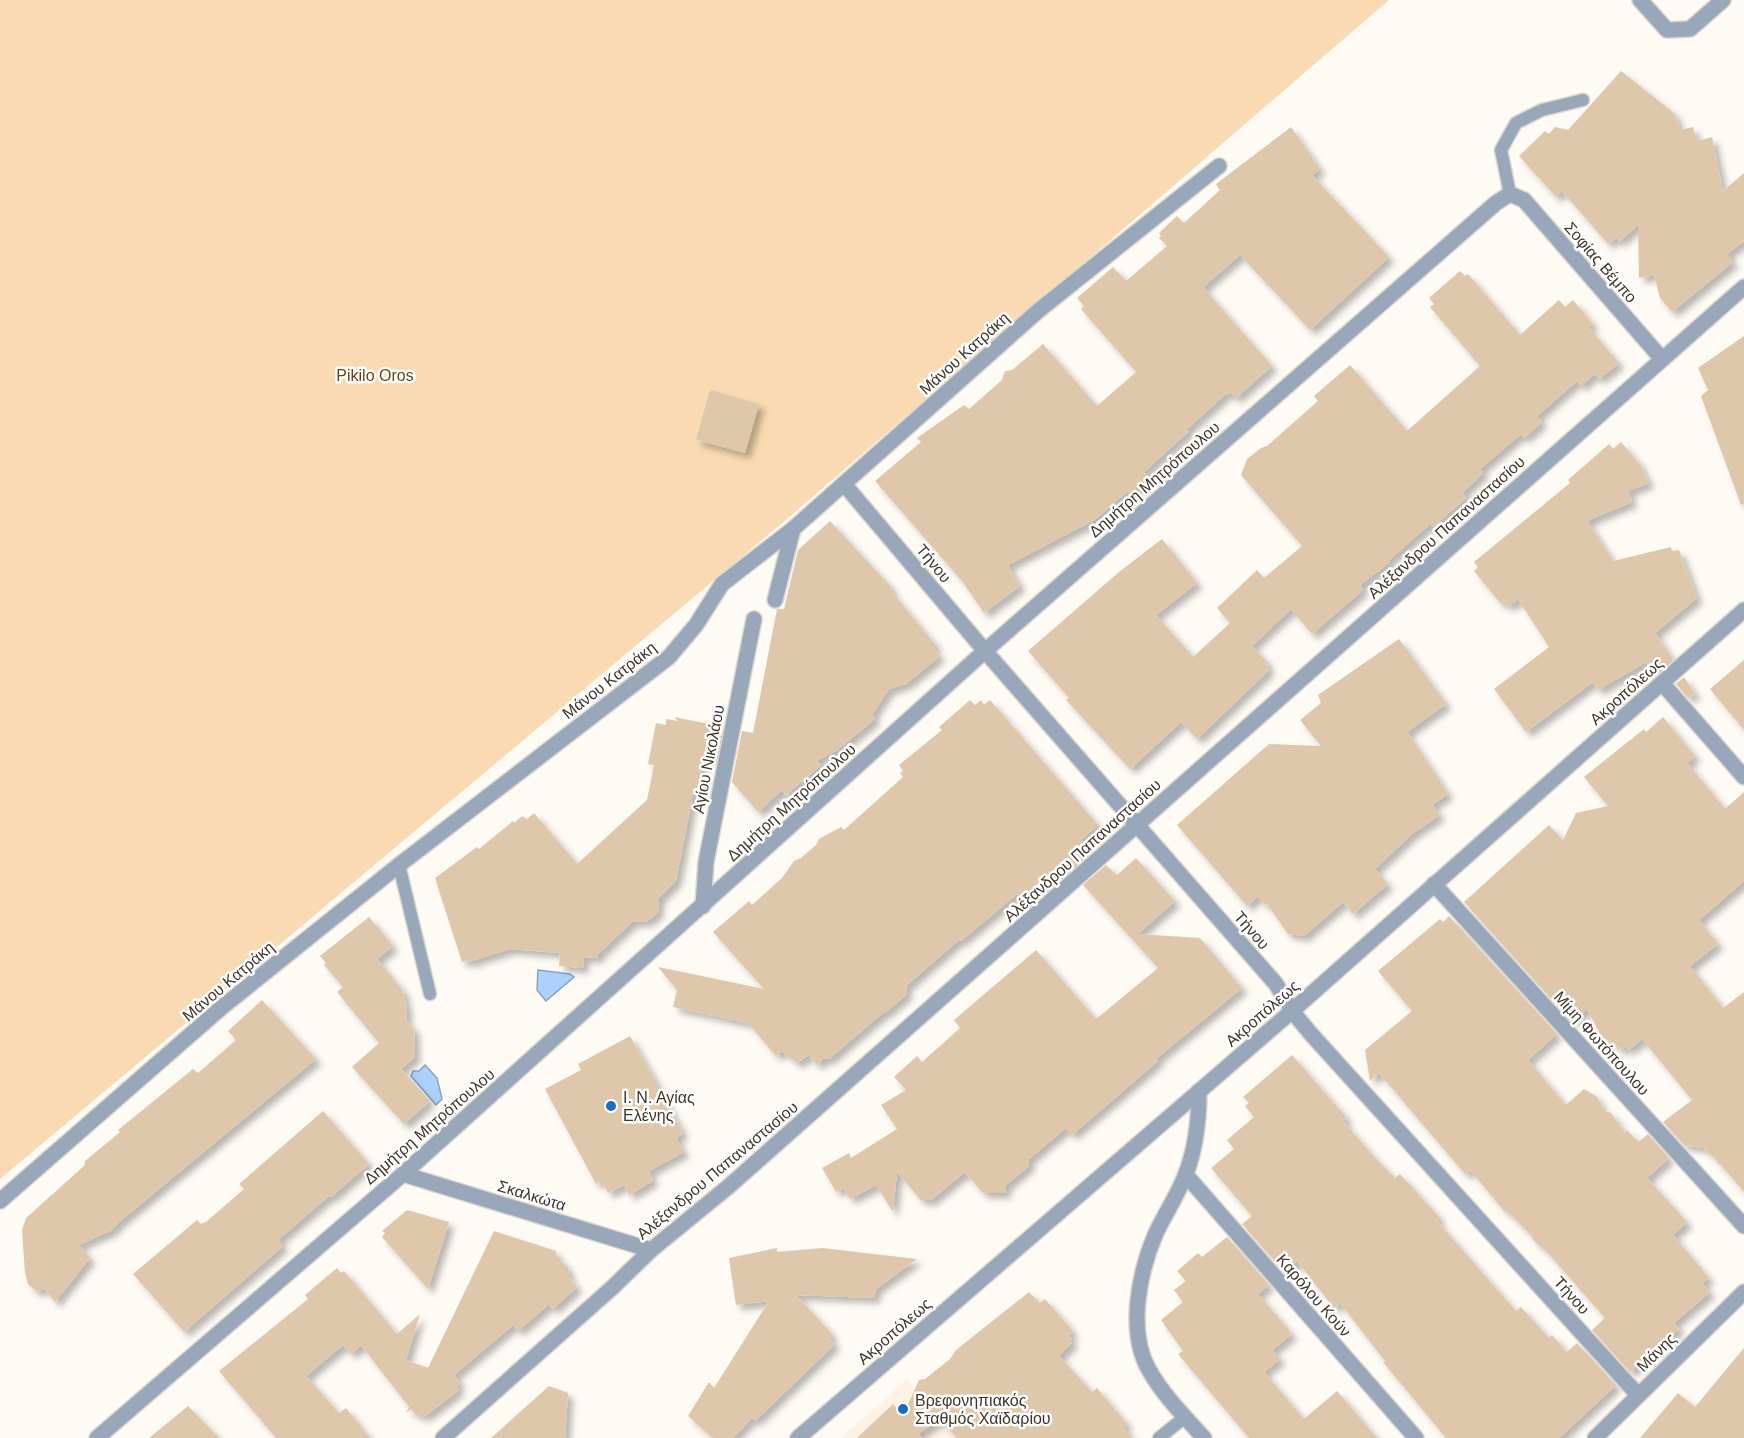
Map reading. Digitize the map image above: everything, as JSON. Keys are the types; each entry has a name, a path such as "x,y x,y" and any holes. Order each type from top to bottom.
{"street":[{"path":"1640,0 1667,30 1690,29 1723,0"},
{"name":"Μάνου Κατράκη","path":"0,1201 221,1008 399,865 669,657 696,625 722,584 793,529 1038,311 1219,166"},
{"name":"Σοφίας Βέμπο","path":"1510,194 1524,200 1662,359"},
{"name":"Δημήτρη Μητρόπουλου","path":"97,1438 403,1174 985,651 1496,203 1510,194"},
{"name":"Αλέξανδρου Παπαναστασίου","path":"443,1438 613,1287 651,1250 729,1187 1744,287"},
{"name":"Τήνου","path":"844,484 1136,826 1276,984 1292,1011 1638,1395"},
{"path":"775,600 793,529"},
{"name":"Ακροπόλεως","path":"798,1438 1292,1011 1744,610"},
{"name":"Αγίου Νικολάου","path":"703,906 706,862 754,619"},
{"path":"1662,683 1744,777"},
{"name":"Μίμη Φωτόπουλου","path":"1434,884 1744,1226"},
{"path":"1199,1091 1199,1122 1186,1175 1156,1234 1140,1282 1138,1318 1140,1348 1144,1360 1156,1380 1204,1438"},
{"name":"Σκαλκώτα","path":"403,1174 651,1250"},
{"name":"Καρόλου Κούν","path":"1186,1175 1416,1438"},
{"name":"Μάνης","path":"1594,1438 1744,1292"}],"lane":[{"path":"1510,194 1501,150 1516,123 1542,110 1583,100"},
{"path":"399,865 430,994"},
{"path":"1159,1438 1185,1417"}],"shaded area":[{"name":"Βρεφονηπιακός Σταθμός Χαϊδαρίου","path":"907,1379 957,1438 841,1438"}],"green space":[{"name":"Pikilo Oros","path":"0,0 1389,0 787,519 0,1179"}],"water":[{"path":"538,970 570,974 574,977 546,1001 537,990"},
{"path":"425,1065 437,1078 442,1099 436,1105 411,1076 413,1071 419,1071"}],"building":[{"path":"1621,71 1675,114 1680,130 1693,127 1697,141 1712,137 1723,191 1744,173 1744,241 1727,254 1733,262 1672,312 1660,298 1654,275 1639,278 1638,225 1619,242 1617,237 1608,244 1562,191 1556,197 1519,156 1545,131 1549,134 1555,127 1568,130"},
{"path":"1291,127 1320,169 1312,175 1389,257 1310,330 1240,255 1203,287 1272,366 1236,398 1230,392 1228,395 1227,393 1187,429 1189,431 1144,472 1148,477 1131,494 1128,491 1096,519 1008,565 1020,586 984,613 962,581 875,481 921,442 917,438 964,405 969,409 1002,380 1005,371 1012,370 1043,344 1097,406 1136,372 1081,309 1084,306 1077,298 1113,267 1126,281 1167,246 1159,238 1161,236 1159,233 1177,216 1184,223 1220,190 1216,184"},
{"path":"1460,271 1465,276 1468,274 1520,335 1559,300 1565,307 1573,300 1593,324 1588,327 1619,363 1599,379 1594,374 1581,386 1577,381 1537,416 1542,422 1524,438 1521,434 1480,469 1483,473 1462,493 1466,498 1433,527 1430,524 1388,561 1390,562 1360,585 1363,590 1312,634 1291,609 1252,646 1269,664 1266,666 1269,670 1197,739 1181,722 1130,769 1066,700 1069,698 1028,651 1119,572 1162,539 1197,583 1156,615 1193,657 1230,623 1217,608 1257,570 1264,578 1302,546 1241,475 1247,459 1267,446 1318,401 1314,396 1350,365 1407,431 1480,366 1430,307 1434,304 1429,298"},
{"path":"1744,336 1744,504 1741,505 1701,396 1708,390 1698,368"},
{"path":"710,390 759,404 745,453 696,440"},
{"path":"1621,442 1639,463 1649,483 1628,491 1632,502 1587,521 1613,561 1671,547 1672,551 1679,550 1697,598 1655,633 1673,660 1655,676 1646,662 1598,690 1593,682 1526,732 1494,689 1549,647 1518,599 1508,607 1504,601 1501,604 1474,571 1478,567 1474,562 1570,483 1568,480 1609,444 1613,449"},
{"path":"830,521 892,588 890,590 936,645 933,648 940,656 906,684 889,689 872,715 875,719 836,751 816,761 821,765 786,795 782,790 758,812 732,782 742,731 753,733 777,609 784,609 798,550"},
{"path":"1399,639 1446,704 1407,732 1448,794 1432,805 1440,815 1412,834 1375,869 1388,884 1353,914 1343,902 1304,936 1288,934 1267,904 1265,905 1258,896 1247,906 1177,825 1269,744 1321,746 1300,720 1321,703 1318,695"},
{"path":"1744,660 1744,730 1710,689"},
{"path":"1684,677 1695,694 1688,698 1676,684"},
{"path":"970,700 975,705 981,700 984,705 990,700 1098,825 1081,840 1093,851 1070,871 1065,865 1025,902 1017,894 906,986 907,994 885,1013 829,1059 823,1059 817,1065 809,1055 797,1063 782,1051 776,1056 748,1023 673,1007 677,990 658,967 764,989 713,932 749,901 752,905 782,878 794,861 816,845 819,839 841,827 844,830 903,777 900,773 903,771 899,765 942,730 939,727"},
{"path":"674,717 723,727 715,764 705,752 697,795 693,794 676,881 659,898 658,912 648,921 632,922 598,954 598,958 584,957 583,968 559,966 560,953 510,949 462,962 435,878 477,847 479,849 513,821 514,823 522,816 527,819 534,813 577,864 647,800 654,765 648,764 656,723 666,725 666,719 678,721"},
{"path":"1663,717 1695,756 1687,763 1725,809 1744,792 1744,881 1699,920 1718,944 1690,966 1723,1008 1744,992 1744,1192 1716,1159 1703,1148 1684,1145 1663,1122 1692,1100 1642,1039 1629,1050 1626,1046 1622,1050 1601,1036 1587,1009 1572,1022 1464,902 1549,825 1563,840 1576,813 1608,806 1584,777 1644,729 1646,732"},
{"path":"1136,858 1175,901 1138,934 1200,938 1242,988 1156,1059 1158,1061 1072,1135 1066,1128 1029,1159 1029,1166 1006,1185 1005,1193 983,1193 965,1172 931,1200 921,1200 897,1172 893,1212 876,1185 850,1199 843,1188 836,1192 822,1168 849,1153 851,1158 897,1129 881,1105 906,1090 894,1077 917,1056 922,1062 960,1028 954,1020 1036,950 1096,1019 1158,968 1083,885 1106,865 1117,875"},
{"path":"1449,916 1557,1034 1528,1060 1566,1105 1584,1089 1597,1097 1604,1111 1611,1113 1625,1133 1627,1130 1638,1142 1648,1134 1669,1158 1647,1178 1687,1222 1673,1235 1709,1278 1702,1283 1710,1292 1674,1323 1679,1329 1630,1372 1592,1330 1605,1318 1547,1252 1506,1210 1505,1212 1470,1170 1465,1174 1379,1073 1370,1081 1365,1050 1412,1011 1378,971 1440,919 1443,922"},
{"path":"369,917 393,946 377,959 403,991 407,1010 406,1020 414,1029 415,1057 401,1069 430,1101 404,1124 352,1067 379,1043 337,992 343,987 324,965 326,963 320,956"},
{"path":"262,1000 316,1059 112,1230 79,1245 90,1258 55,1302 44,1288 37,1292 28,1284 25,1273 22,1230 26,1218 84,1166 85,1161 120,1132 118,1130 193,1069 198,1073 236,1040 228,1031"},
{"name":"Ι. Ν. Αγίας Ελένης","path":"630,1036 683,1133 676,1138 684,1152 649,1171 653,1181 629,1195 624,1185 608,1193 602,1181 596,1184 545,1089 581,1070 578,1064"},
{"path":"1292,1055 1347,1118 1343,1121 1376,1159 1395,1178 1400,1174 1440,1218 1437,1221 1516,1311 1521,1307 1549,1338 1552,1335 1567,1352 1577,1343 1616,1385 1559,1438 1446,1438 1383,1362 1385,1361 1340,1303 1334,1308 1297,1261 1284,1272 1242,1224 1252,1216 1211,1168 1234,1149 1227,1140 1254,1117 1245,1106 1249,1103 1243,1097"},
{"path":"323,1111 369,1164 278,1240 283,1246 184,1332 133,1274 197,1220 201,1224 206,1222 244,1189 239,1184"},
{"path":"407,1210 449,1222 428,1289 382,1237 385,1233 382,1231"},
{"path":"494,1231 556,1251 556,1255 568,1268 569,1277 577,1287 553,1309 549,1304 518,1331 513,1325 454,1375 460,1383 456,1386 459,1390 424,1417 421,1413 417,1416 411,1409 406,1413 409,1407 361,1345 351,1354 343,1345 306,1376 339,1413 346,1408 370,1438 276,1438 219,1371 308,1299 305,1295 337,1268 341,1273 344,1271 397,1334 420,1314 406,1360 428,1368"},
{"path":"1227,1237 1269,1285 1258,1294 1292,1334 1272,1350 1280,1359 1264,1372 1304,1419 1337,1391 1377,1438 1249,1438 1178,1354 1183,1351 1161,1320 1183,1302 1174,1290 1186,1281 1177,1271 1198,1253 1202,1257"},
{"path":"777,1248 777,1252 822,1248 917,1259 876,1289 874,1298 796,1295 832,1334 829,1338 835,1344 755,1421 752,1418 733,1438 713,1438 688,1416 709,1382 714,1388 769,1301 736,1305 729,1258"},
{"path":"1029,1292 1040,1303 1045,1299 1073,1331 1068,1335 1072,1343 1059,1356 1092,1392 1097,1388 1127,1424 1123,1427 1132,1438 957,1438 940,1419 918,1434 922,1438 857,1438 893,1404 903,1416 919,1380 925,1379 950,1359 956,1350"},
{"path":"1744,1348 1744,1438 1640,1438 1678,1393 1695,1407"},
{"path":"549,1386 568,1393 565,1438 491,1438"},
{"path":"188,1406 219,1438 149,1438"}],"place":[{"name":"Ι. Ν. Αγίας Ελένης","path":"611,1106"},
{"name":"Βρεφονηπιακός Σταθμός Χαϊδαρίου","path":"903,1409"}]}
